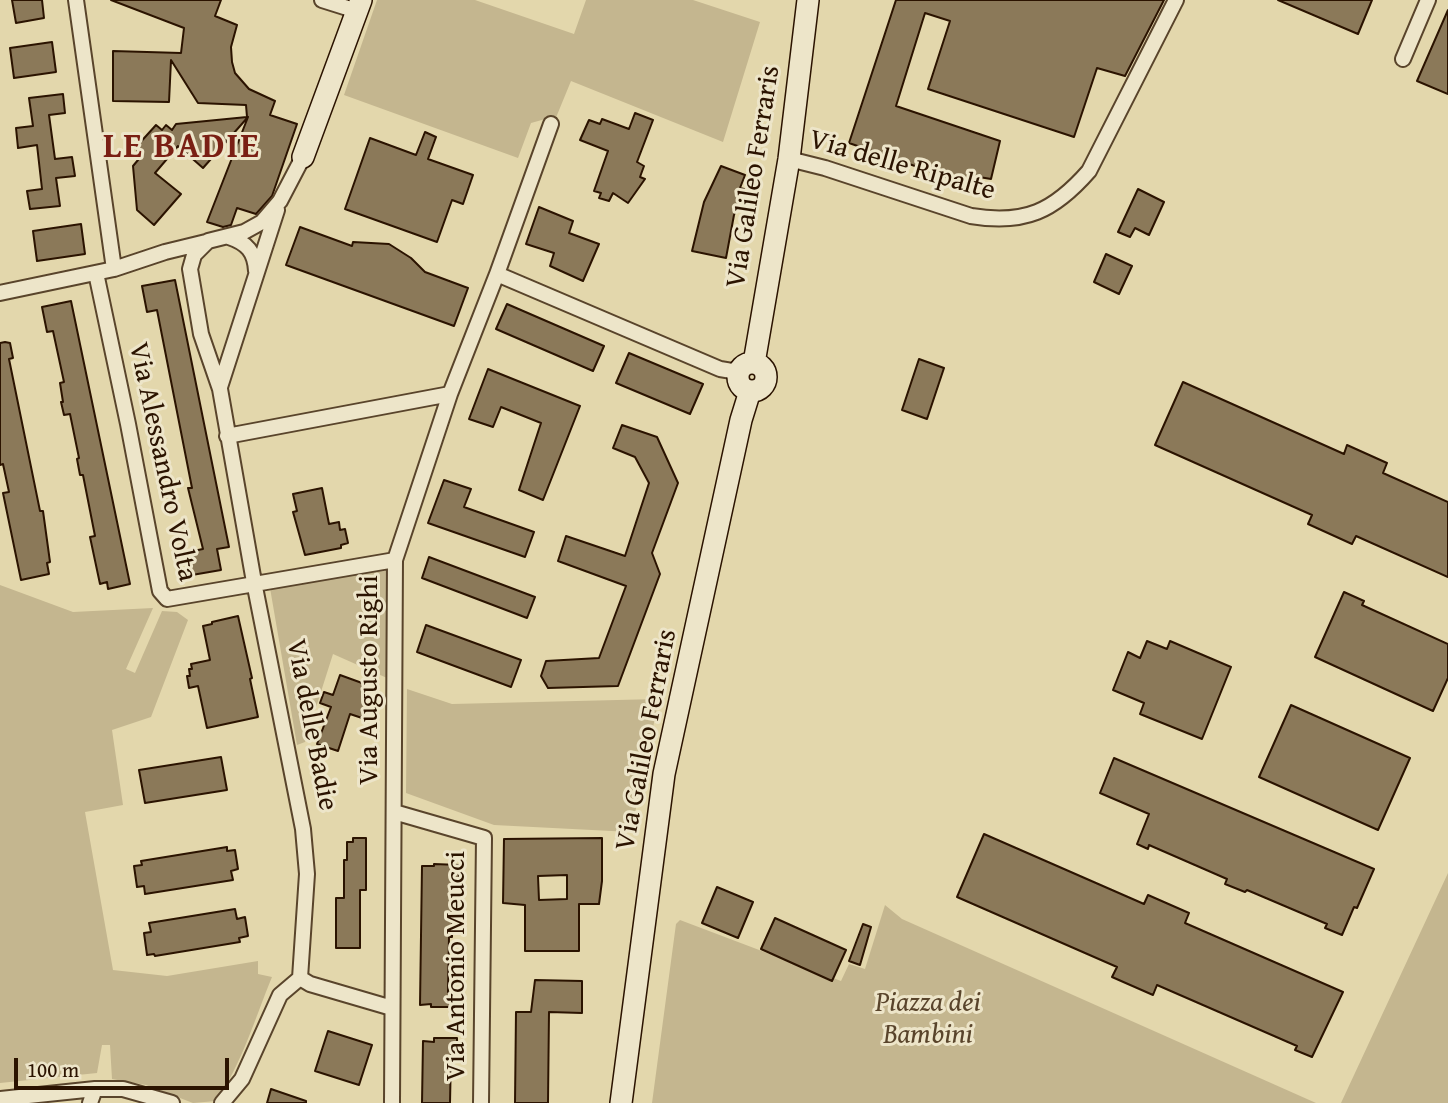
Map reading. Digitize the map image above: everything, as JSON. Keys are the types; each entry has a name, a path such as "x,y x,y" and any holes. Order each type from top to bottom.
{"street":[{"path":"76,0 114,270"},
{"path":"322,0 359,5"},
{"name":"Via Galileo Ferraris","path":"621,1103 664,774 741,420 750,391 761,388 766,380 763,368 746,367 789,159 808,0"},
{"name":"Via delle Ripalte","path":"789,159 825,168 971,216 995,220 1021,218 1048,207 1070,192 1089,171 1176,0"},
{"path":"1403,60 1428,0"},
{"name":"Via delle Badie","path":"220,389 280,201 303,158 359,5"},
{"name":"Via Augusto Righi","path":"392,1103 395,560 450,394 551,124"},
{"name":"Via delle Badie","path":"0,293 114,270 168,251 229,237 262,222 280,201"},
{"path":"229,237 249,248 254,257 256,279"},
{"path":"190,269 194,255 208,242"},
{"path":"168,251 179,253 190,269"},
{"name":"Via delle Badie","path":"190,269 201,334 220,389 254,583 303,829 307,874 300,978"},
{"name":"Via Alessandro Volta","path":"96,274 160,591 167,599 395,560"},
{"path":"497,274 720,369 746,367"},
{"path":"201,334 216,343 236,336"},
{"path":"227,436 450,394"},
{"name":"Via Antonio Meucci","path":"394,812 484,838 481,1103"},
{"path":"222,1103 242,1079 280,995 300,978 310,984 392,1008"},
{"path":"0,1099 92,1096 123,1089 172,1103"}],"green space":[{"path":"377,0 475,0 574,34 586,0 693,0 760,22 723,142 571,81 555,120 549,118 531,123 518,158 344,95"},
{"path":"386,567 387,678 333,654 305,742 297,745 270,588"},
{"path":"0,585 73,612 153,608 126,669 135,673 162,611 177,612 188,620 151,717 112,730 123,805 85,812 113,970 167,976 258,961 258,974 272,977 241,1056 216,1101 193,1103 146,1085 112,1079 110,1045 102,1045 97,1073 0,1083"},
{"path":"407,689 452,704 659,699 631,832 494,825 406,793"},
{"path":"1448,873 1448,1103 1341,1103"},
{"name":"Piazza dei Bambini","path":"885,905 902,919 1316,1103 652,1103 676,924 680,920 841,981 849,964 865,969"}],"building":[{"path":"12,0 42,0 44,18 16,23"},
{"path":"111,0 221,0 215,16 237,25 231,47 235,73 249,89 275,101 270,115 297,124 272,196 256,214 237,208 231,225 223,227 207,222 248,117 203,168 178,146 155,173 181,194 154,225 137,210 133,166 138,160 137,146 156,125 162,130 166,125 172,130 176,124 247,117 246,105 198,103 171,60 169,102 113,101 113,51 181,53 184,28"},
{"path":"896,0 1164,0 1125,76 1097,68 1074,137 928,89 950,21 925,13 896,106 1000,141 991,179 979,177 975,187 849,143"},
{"path":"1278,0 1372,0 1358,34"},
{"path":"1448,10 1448,94 1417,81"},
{"path":"52,42 56,72 14,78 10,48"},
{"path":"63,94 65,113 49,115 55,159 72,157 75,176 56,178 60,206 30,209 27,191 42,189 37,145 18,148 16,128 33,126 29,98"},
{"path":"635,113 653,120 637,162 644,166 640,177 645,179 628,203 613,193 609,201 599,198 601,193 594,191 608,151 580,140 589,120 600,124 602,119 629,129"},
{"path":"425,132 436,137 428,159 473,175 463,204 452,200 437,242 345,209 370,138 416,155"},
{"path":"721,166 745,175 740,188 744,189 734,215 726,258 692,251 704,202"},
{"path":"1138,189 1164,202 1149,235 1135,228 1130,237 1118,232"},
{"path":"539,207 573,221 569,233 599,244 583,281 550,266 554,253 526,244"},
{"path":"81,224 85,254 37,261 33,231"},
{"path":"300,227 352,246 353,242 389,244 411,258 425,272 468,288 454,326 286,265"},
{"path":"1106,254 1132,266 1119,294 1094,282"},
{"path":"175,280 229,547 217,549 221,570 192,575 188,552 203,549 188,488 192,488 157,310 147,312 142,286"},
{"path":"71,301 130,584 108,589 107,582 100,584 90,537 95,536 83,475 80,475 70,414 64,415 61,402 60,383 64,382 53,331 47,332 42,307"},
{"path":"507,304 604,346 593,371 496,329"},
{"path":"0,343 10,343 13,358 9,359 40,511 43,511 50,562 47,563 49,574 21,580 3,493 9,492 3,464 0,465"},
{"path":"629,353 703,384 690,414 616,383"},
{"path":"919,359 944,368 927,419 902,410"},
{"path":"488,369 580,406 543,500 519,490 541,423 501,407 493,427 469,419"},
{"path":"1183,382 1344,454 1347,445 1387,463 1383,473 1448,502 1448,577 1356,536 1352,544 1308,524 1312,515 1155,445"},
{"path":"622,425 657,437 678,483 652,553 660,574 618,686 548,688 541,676 546,661 599,658 626,586 558,561 566,536 625,556 649,483 635,457 613,448"},
{"path":"444,480 471,489 464,507 534,532 525,557 428,523"},
{"path":"322,488 329,524 339,522 340,530 345,529 348,543 341,545 341,548 305,555 293,512 297,511 293,494"},
{"path":"429,557 535,597 527,618 422,578"},
{"path":"1344,592 1364,601 1362,605 1448,644 1448,678 1433,711 1315,657"},
{"path":"238,616 258,717 207,728 198,686 189,688 187,676 190,676 191,664 210,660 203,626"},
{"path":"426,625 521,660 511,687 417,652"},
{"path":"1147,641 1167,649 1170,641 1231,667 1202,739 1140,714 1144,703 1113,690 1128,652 1140,658"},
{"path":"340,675 373,687 362,718 350,714 338,751 317,744 331,707 320,703 324,692 333,695"},
{"path":"1291,705 1410,758 1378,830 1259,777"},
{"path":"221,757 227,790 145,803 139,770"},
{"path":"1114,758 1374,869 1342,935 1325,928 1327,924 1247,890 1245,892 1225,884 1227,879 1149,845 1148,849 1137,844 1149,814 1100,793"},
{"path":"984,834 1144,904 1148,895 1189,913 1185,923 1343,992 1312,1057 1295,1050 1297,1046 1157,985 1153,995 1112,977 1117,967 957,897"},
{"path":"353,838 366,838 366,890 360,890 360,948 336,948 336,898 344,898 344,860 347,860 347,842 353,842"},
{"path":"602,838 599,904 579,904 579,951 525,951 525,905 503,903 504,839","holes":["567,875 567,899 539,900 538,876"]},
{"path":"227,847 227,851 235,850 238,869 231,871 233,880 145,894 144,886 137,887 134,866 142,865 141,861"},
{"path":"459,865 459,879 453,879 452,937 449,937 448,992 454,992 454,1007 420,1005 422,866"},
{"path":"717,887 753,902 738,938 702,923"},
{"path":"235,909 237,919 245,917 248,936 239,938 240,942 147,955 144,933 151,932 149,923"},
{"path":"775,918 846,950 832,981 761,949"},
{"path":"863,924 871,927 860,965 849,961"},
{"path":"535,980 582,981 582,1013 549,1012 548,1103 515,1103 516,1012 531,1012"},
{"path":"328,1031 372,1045 359,1085 315,1071"},
{"path":"434,1038 457,1038 457,1054 451,1054 450,1103 422,1103 423,1041 434,1042"},
{"path":"271,1089 306,1101 306,1103 267,1103"}],"district":[{"name":"LE BADIE","path":"182,148"}]}
